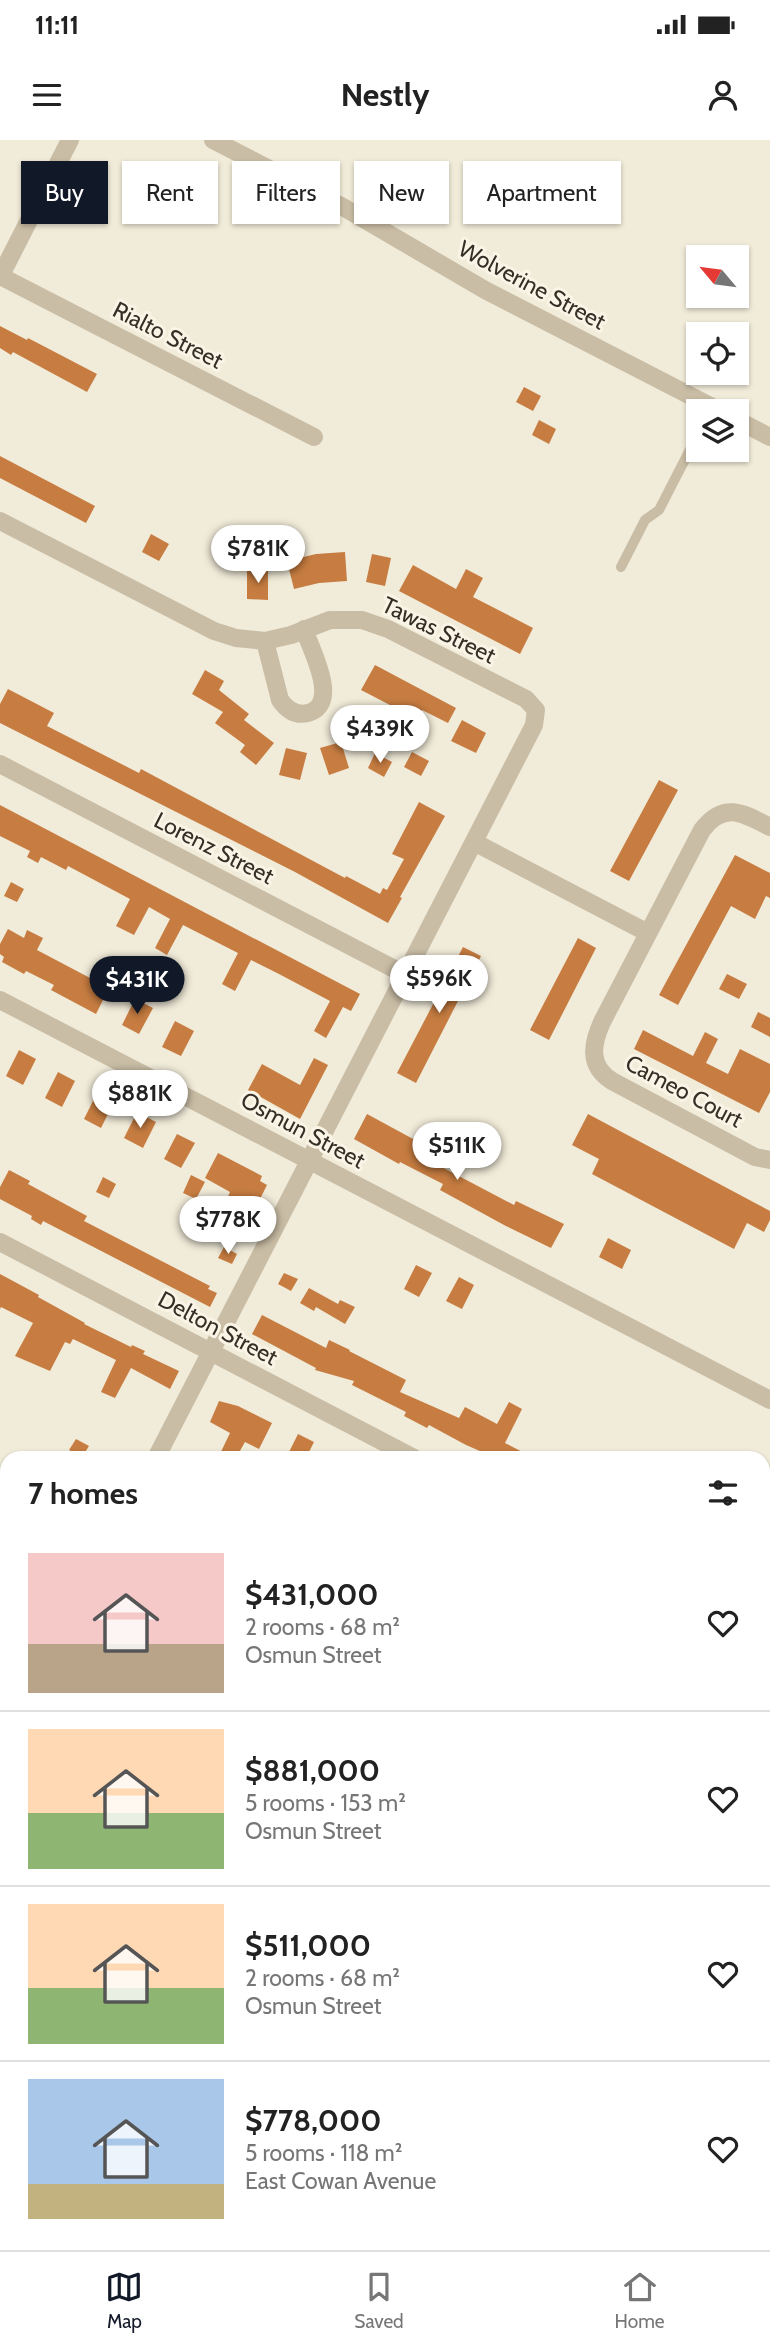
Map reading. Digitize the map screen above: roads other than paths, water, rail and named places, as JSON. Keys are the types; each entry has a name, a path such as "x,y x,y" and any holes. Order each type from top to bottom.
{"street":[{"path":"0,276 70,140"},
{"name":"Wolverine Street","path":"213,140 343,207 485,290 693,399"},
{"name":"Rialto Street","path":"0,276 314,437"},
{"path":"749,426 770,437"},
{"name":"Tawas Street","path":"0,521 214,631 236,638 265,641 338,619 376,624 532,704 536,710 534,725 474,842"},
{"path":"265,641 280,701 296,713 311,712 321,703 324,686 304,629"},
{"name":"Lorenz Street","path":"0,764 406,975"},
{"path":"160,1451 474,842 648,933 708,822 717,815 733,812 770,827"},
{"name":"Cameo Court","path":"648,933 594,1039 597,1067 603,1076 672,1114 755,1157 770,1160"},
{"name":"Osmun Street","path":"0,1000 770,1400"},
{"name":"Delton Street","path":"0,1242 401,1451"}],"lane":[{"path":"621,567 645,520 659,510 686,457"}]}
